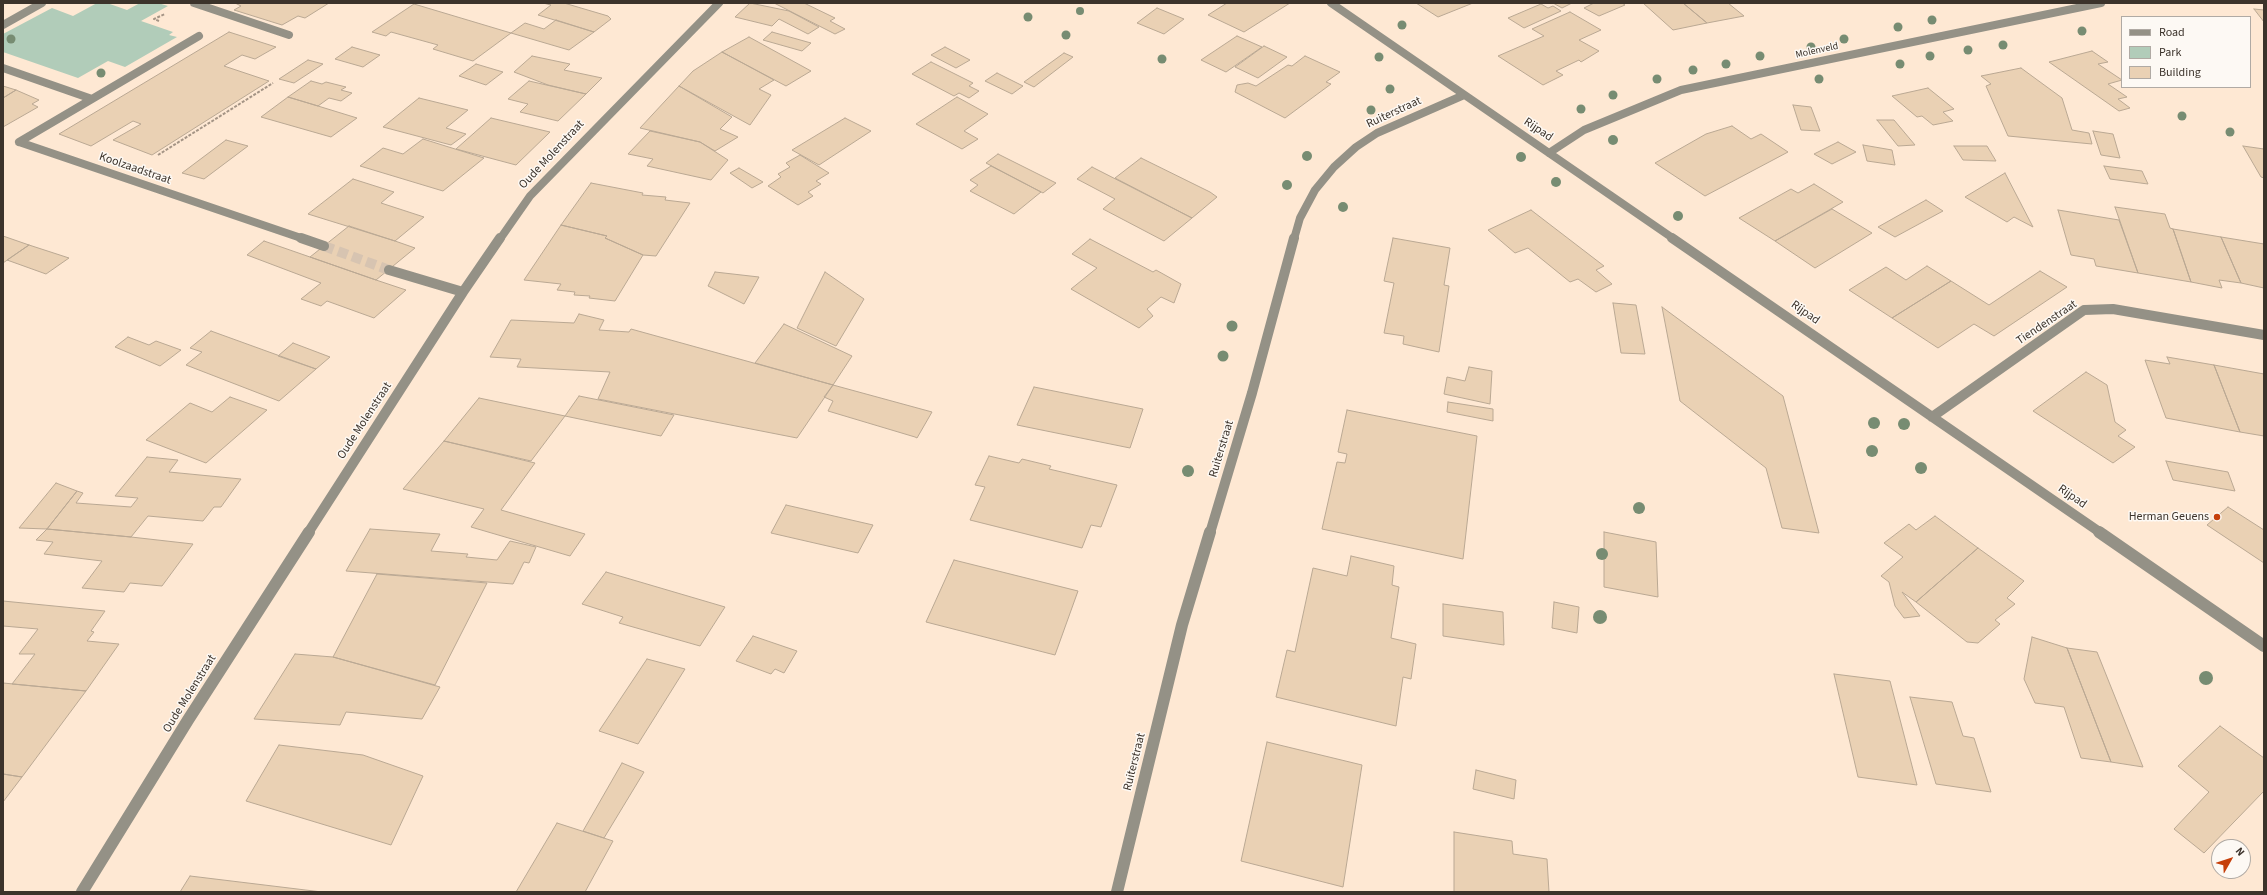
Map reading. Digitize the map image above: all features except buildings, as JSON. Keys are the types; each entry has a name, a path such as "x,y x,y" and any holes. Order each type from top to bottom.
{"street":[{"path":"3,25 42,3"},
{"path":"194,3 289,35"},
{"name":"Oude Molenstraat","path":"82,892 192,713 463,292 530,196 663,58 719,3"},
{"name":"Rijpad","path":"1331,3 2264,646"},
{"name":"Molenveld","path":"1549,153 1584,130 1681,90 2101,3"},
{"name":"Koolzaadstraat","path":"199,36 19,142 324,246"},
{"path":"3,68 92,99"},
{"name":"Ruiterstraat","path":"1117,892 1182,624 1252,393 1300,218 1315,190 1334,167 1356,147 1377,133 1464,95"},
{"path":"389,270 463,292"},
{"name":"Tiendenstraat","path":"1932,416 2084,310 2113,308 2264,335"}],"path":[{"path":"122,177 273,83"}],"green space":[{"path":"97,3 107,3 127,10 140,3 158,3 168,6 141,21 173,32 169,35 177,37 125,67 108,61 78,78 3,52 3,34 52,8 73,16"}],"tunnel":[{"path":"324,246 389,270"}],"place":[{"name":"Herman Geuens","path":"2217,517"}]}
